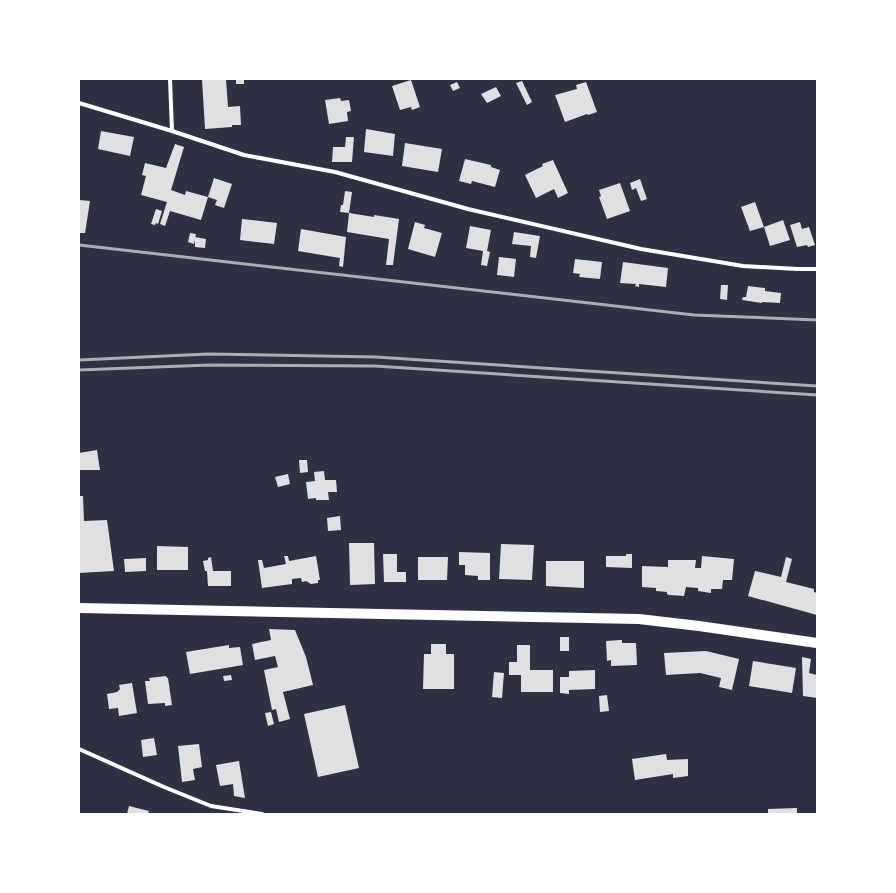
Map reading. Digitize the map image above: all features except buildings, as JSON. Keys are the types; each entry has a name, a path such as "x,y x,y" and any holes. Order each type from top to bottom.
{"main road":[{"path":"79,608 640,619 817,643"}],"street":[{"path":"170,79 172,131"},
{"path":"79,103 172,131 244,155 335,172 468,209 640,250 743,266 797,269 817,268"},
{"path":"79,749 211,806 262,814"}],"railway":[{"path":"79,245 694,315 817,320"},
{"path":"79,360 208,354 376,357 817,386"},
{"path":"79,370 209,365 375,366 817,395"}]}
